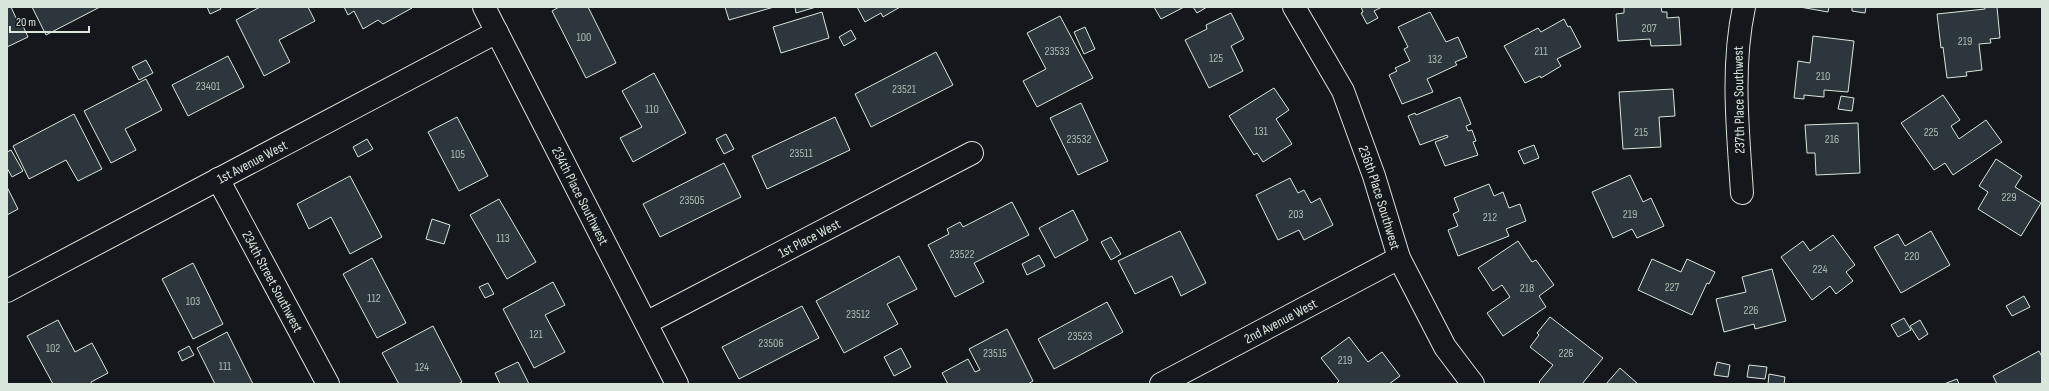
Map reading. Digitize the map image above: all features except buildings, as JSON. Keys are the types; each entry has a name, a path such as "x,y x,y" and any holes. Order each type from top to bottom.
{"street":[{"name":"234th Place Southwest","path":"484,7 677,384"},
{"name":"236th Place Southwest","path":"1294,7 1343,91 1374,176 1399,258 1445,347 1473,384"},
{"name":"237th Place Southwest","path":"1742,193 1736,97 1738,35 1744,7"},
{"name":"1st Avenue West","path":"7,291 497,32"},
{"name":"1st Place West","path":"646,322 972,153"},
{"name":"234th Street Southwest","path":"218,180 328,384"},
{"name":"2nd Avenue West","path":"1161,384 1399,258"}]}
